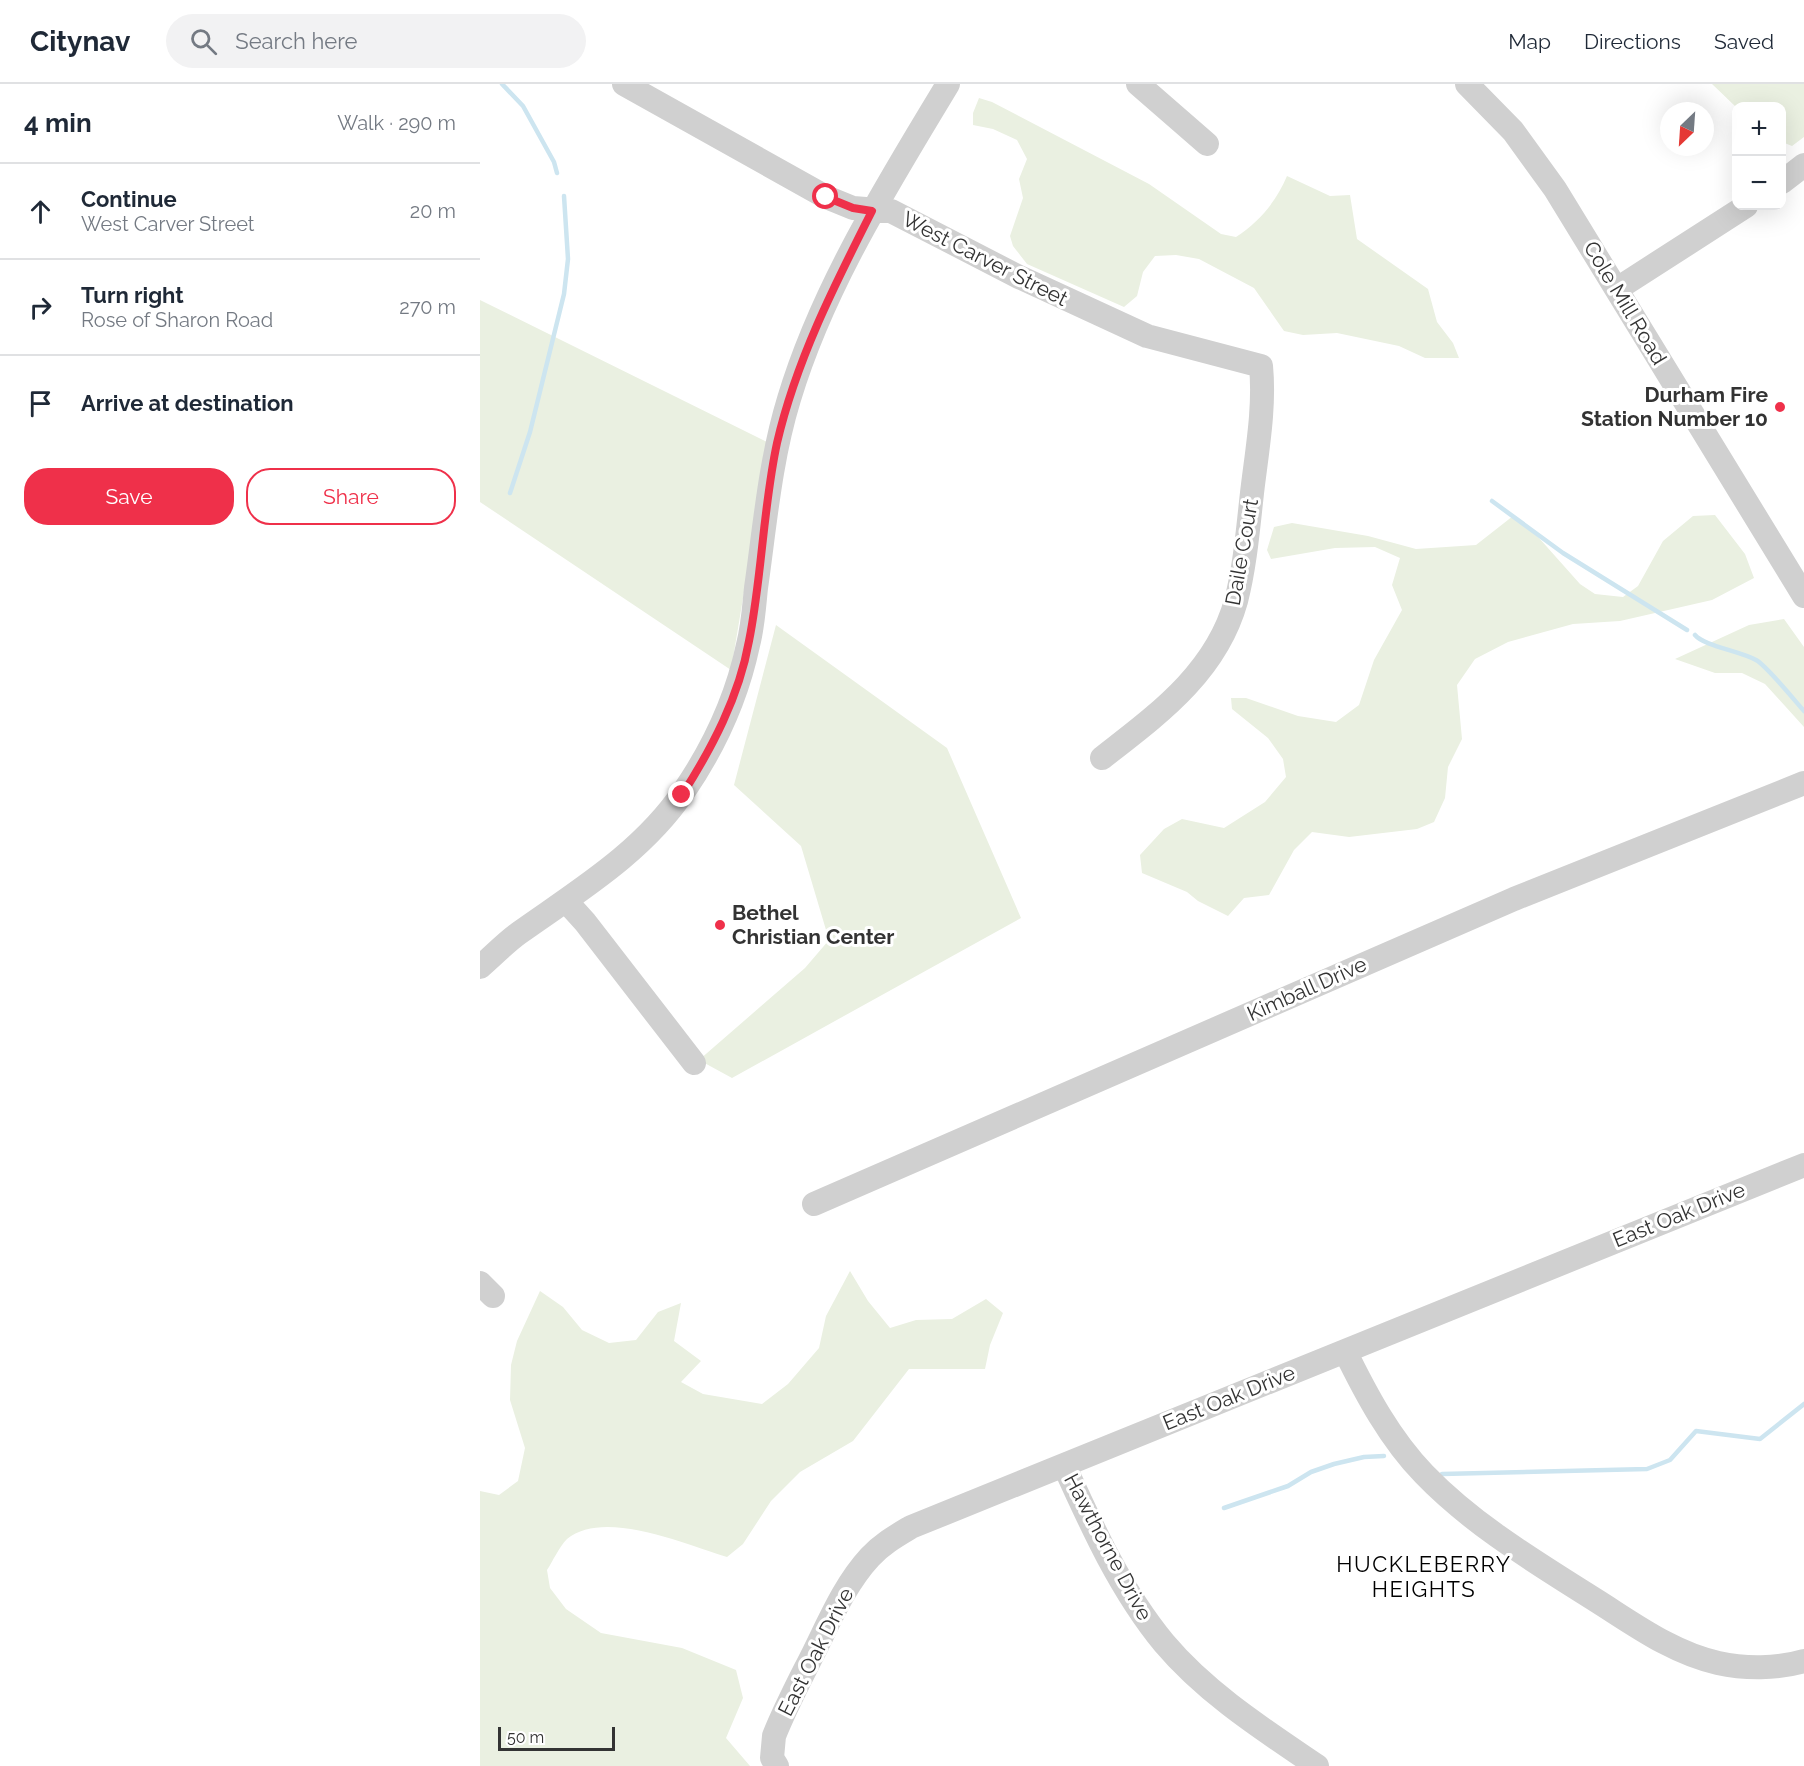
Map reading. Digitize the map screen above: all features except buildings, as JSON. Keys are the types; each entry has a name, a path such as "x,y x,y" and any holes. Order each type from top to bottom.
{"street":[{"name":"West Carver Street","path":"624,84 826,197 853,208 891,211 1019,277 1147,336 1261,366"},
{"path":"480,967 517,935 566,902 624,857 682,795 701,766 734,696 749,642 770,480 789,398 811,338 840,274 872,211 948,84"},
{"path":"1138,84 1207,144"},
{"name":"Cole Mill Road","path":"1467,84 1513,130 1536,161 1617,289 1804,596"},
{"path":"1786,179 1804,165"},
{"path":"1617,289 1740,210"},
{"name":"Daile Court","path":"1102,758 1159,714 1189,685 1227,626 1235,603 1245,550 1262,415 1261,366"},
{"name":"Kimball Drive","path":"814,1204 1514,899 1804,783"},
{"path":"566,902 585,922 694,1063"},
{"name":"East Oak Drive","path":"774,1762 774,1736 850,1583 871,1556 911,1527 1804,1165"},
{"path":"1346,1351 1361,1383 1388,1428 1423,1473 1447,1496 1502,1539 1628,1620 1672,1646 1694,1655 1717,1663 1739,1667 1759,1667 1804,1660"},
{"name":"Hawthorne Drive","path":"1064,1465 1107,1554 1145,1619 1166,1645 1221,1697 1317,1766"}],"green space":[{"path":"1712,84 1804,84 1804,137 1792,146 1786,144 1786,102 1732,103"},
{"path":"979,98 992,102 1149,184 1221,234 1236,237 1252,225 1272,203 1287,176 1330,196 1350,195 1357,239 1428,289 1437,322 1453,343 1459,358 1425,358 1399,346 1337,333 1303,335 1284,331 1254,288 1199,259 1176,255 1155,256 1143,272 1137,296 1124,307 1027,264 1013,246 1010,236 1023,198 1019,179 1027,159 1017,140 993,129 973,125 973,113"},
{"path":"480,300 769,443 731,670 480,502"},
{"path":"1715,515 1745,554 1754,578 1712,600 1620,621 1573,624 1508,642 1475,659 1457,685 1462,739 1448,767 1445,798 1434,822 1417,829 1349,837 1312,832 1294,850 1269,895 1244,898 1228,916 1198,901 1187,892 1142,873 1140,855 1164,829 1182,819 1224,828 1265,802 1286,777 1283,759 1268,738 1232,709 1231,698 1246,698 1298,716 1336,722 1359,705 1374,660 1402,610 1392,585 1400,558 1375,547 1335,548 1271,559 1267,550 1274,527 1292,523 1368,536 1416,549 1476,545 1513,516 1539,538 1580,584 1595,594 1623,597 1638,586 1663,541 1693,516"},
{"path":"1784,619 1804,647 1804,727 1765,684 1742,673 1715,673 1675,659 1749,625"},
{"path":"776,625 947,748 1021,918 732,1078 699,1060 805,968 829,940 801,846 734,785"},
{"path":"850,1271 868,1301 890,1328 916,1320 952,1319 986,1299 1003,1313 990,1345 985,1369 909,1369 853,1441 800,1472 771,1501 743,1544 727,1557 646,1532 602,1527 583,1530 567,1539 547,1570 550,1588 566,1609 601,1633 682,1648 736,1670 743,1698 726,1738 750,1766 480,1766 480,1491 499,1495 518,1481 525,1448 510,1400 511,1365 517,1341 540,1291 563,1307 582,1330 609,1343 636,1340 658,1312 681,1303 674,1341 701,1361 681,1382 703,1394 762,1404 788,1384 819,1348 826,1316"}],"waterway":[{"path":"502,84 523,106 554,162 557,173"},
{"path":"510,493 530,432 564,294 568,259 564,196"},
{"path":"1492,501 1563,553 1687,630"},
{"path":"1695,635 1706,642 1761,663 1804,711"},
{"path":"1442,1474 1647,1469 1670,1460 1696,1431 1760,1439 1804,1404"},
{"path":"1224,1508 1288,1486 1311,1472 1334,1464 1364,1457 1384,1456"}],"place":[{"name":"Durham Fire Station Number 10","path":"1780,407"},
{"name":"Bethel Christian Center","path":"720,925"}],"district":[{"name":"HUCKLEBERRY HEIGHTS","path":"1424,1576"}],"route":[{"path":"682,795 701,766 734,696 742,671 749,642 770,480 789,398 807,348 840,274 872,211 853,208 826,197"}]}
